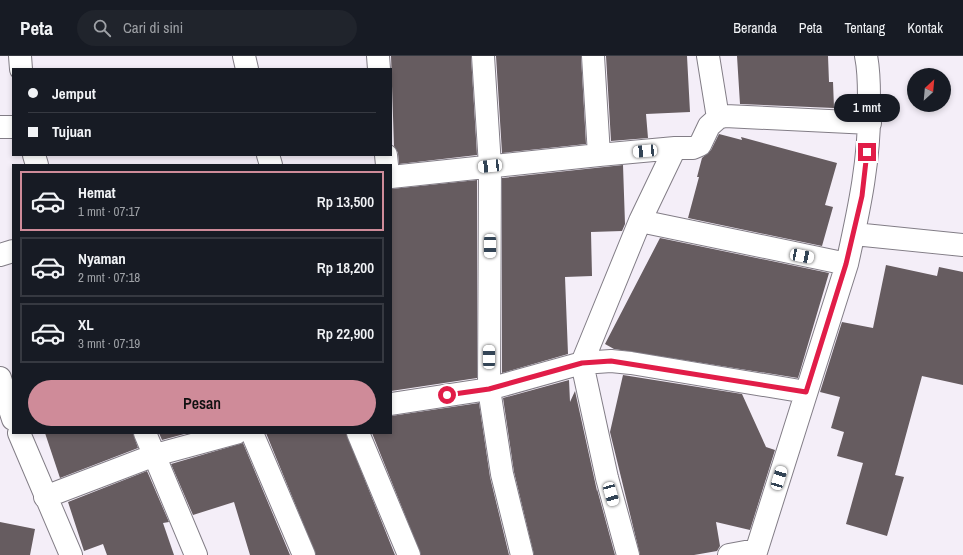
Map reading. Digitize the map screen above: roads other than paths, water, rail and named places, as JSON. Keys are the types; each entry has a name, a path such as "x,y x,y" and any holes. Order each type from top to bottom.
{"street":[{"path":"20,56 22,68"},
{"path":"244,56 247,68"},
{"path":"378,56 379,68"},
{"path":"483,56 490,166 489,389 502,474 522,555"},
{"path":"592,56 599,155"},
{"path":"708,56 718,118"},
{"path":"729,555 755,553 846,264 862,196 870,123 868,67 866,56"},
{"path":"392,177 599,155 698,147 709,126 718,118 725,116 870,123"},
{"path":"0,127 12,127"},
{"path":"628,555 607,478 582,363 640,221 675,148"},
{"path":"640,221 846,264"},
{"path":"854,234 963,245"},
{"path":"0,255 12,251"},
{"path":"392,404 489,389 582,363 611,361 806,392"},
{"path":"0,378 12,416"},
{"path":"19,434 71,555"},
{"path":"145,434 196,555"},
{"path":"45,497 155,455 232,434"},
{"path":"252,434 304,555"},
{"path":"358,434 409,555"}]}
